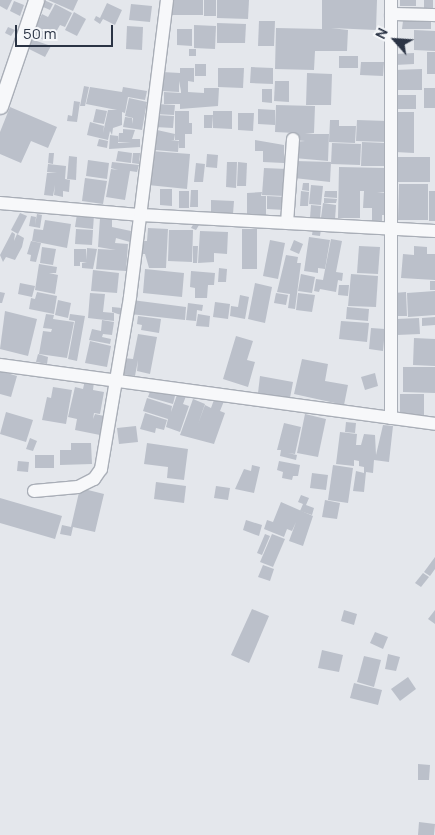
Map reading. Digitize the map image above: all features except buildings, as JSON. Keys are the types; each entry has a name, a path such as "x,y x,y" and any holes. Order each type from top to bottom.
{"street":[{"path":"0,106 36,0"},
{"path":"34,490 78,487 98,474 141,215 167,0"},
{"path":"391,0 393,229 391,418"},
{"path":"391,14 435,15"},
{"path":"287,223 293,139"},
{"path":"0,203 141,215 435,231"},
{"path":"0,365 435,424"}]}
